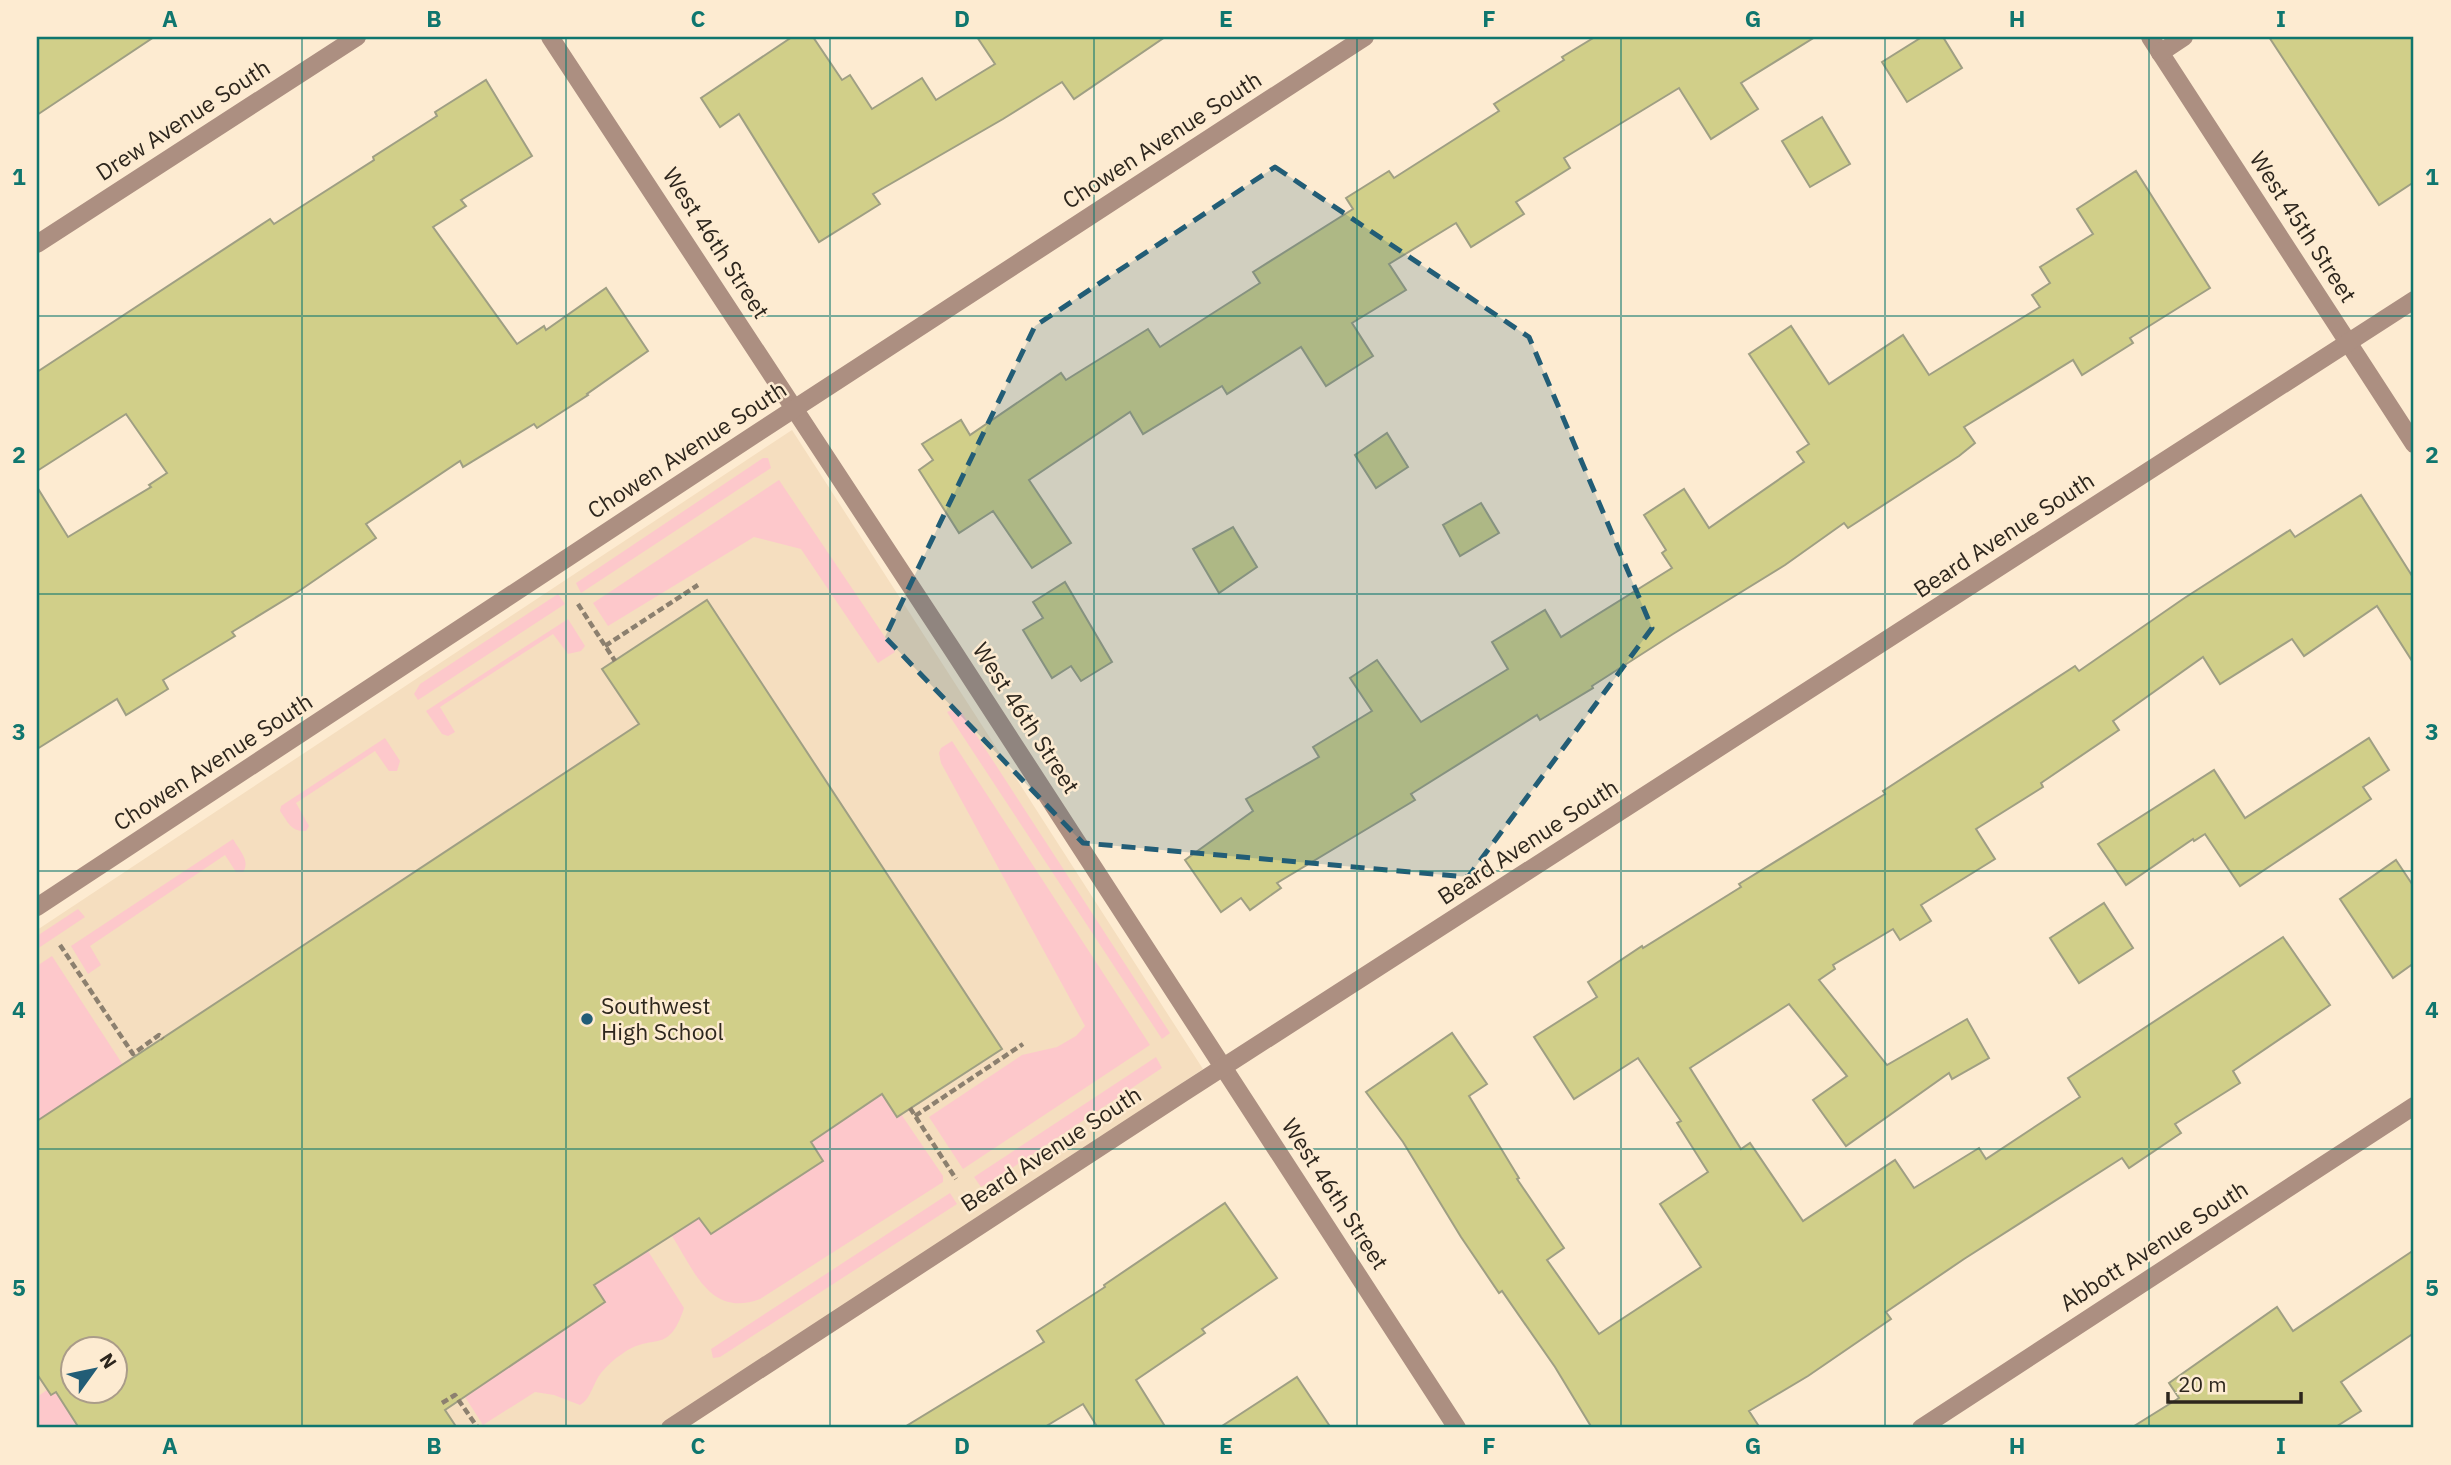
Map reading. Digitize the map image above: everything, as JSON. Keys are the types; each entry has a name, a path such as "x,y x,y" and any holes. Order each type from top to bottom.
{"street":[{"name":"Drew Avenue South","path":"37,244 356,37"},
{"name":"West 46th Street","path":"550,37 1457,1428"},
{"name":"Chowen Avenue South","path":"37,907 1366,37"},
{"name":"West 45th Street","path":"2150,37 2414,444"},
{"path":"2160,53 2184,37"},
{"name":"Beard Avenue South","path":"670,1428 1224,1067 2414,300"},
{"name":"Abbott Avenue South","path":"1921,1428 2414,1105"}],"path":[{"path":"605,646 698,584"},
{"path":"578,604 615,660"},
{"path":"60,945 133,1054 159,1035 163,1039"},
{"path":"915,1116 1023,1044"},
{"path":"910,1108 956,1179"},
{"path":"442,1403 455,1395 478,1428"}],"highlighted area":[{"path":"1275,167 1529,337 1652,628 1468,877 1083,843 885,637 1035,326"}],"shaded area":[{"name":"Southwest High School","path":"792,430 1203,1069 663,1428 37,1428 37,930"},
{"path":"763,458 768,458 771,468 581,593 576,583"},
{"path":"779,480 895,652 878,663 801,549 754,537 608,626 593,603"},
{"path":"558,594 565,604 418,700 414,694 420,684"},
{"path":"568,619 585,646 581,651 568,654 553,634 440,707 455,732 448,736 442,734 426,711"},
{"path":"960,710 1170,1033 1162,1039 947,712"},
{"path":"385,738 400,761 397,771 389,771 375,751 296,803 309,826 306,831 290,826 280,811 281,806"},
{"path":"952,741 1150,1045 963,1169 929,1117 1022,1055 1057,1047 1076,1036 1085,1026 941,763 941,748"},
{"path":"233,839 245,860 243,872 236,872 225,855 90,946 101,965 88,974 71,946"},
{"path":"78,909 85,917 37,949 37,936"},
{"path":"52,956 123,1065 37,1121 37,966"},
{"path":"1156,1057 1162,1068 981,1187 974,1177"},
{"path":"882,1094 901,1114 943,1176 943,1182 760,1299 743,1303 728,1302 716,1296 696,1276 672,1236 699,1218 711,1234 823,1161 811,1142"},
{"path":"950,1193 957,1204 720,1357 713,1358 711,1349"},
{"path":"648,1251 684,1308 672,1333 659,1341 633,1347 616,1358 601,1373 587,1399 580,1405 554,1395 535,1392 483,1425 458,1386 483,1361 494,1377 605,1303 594,1285"},
{"path":"47,1390 51,1395 56,1392 60,1398 60,1406 65,1406 79,1428 37,1428 37,1397"}],"building":[{"path":"37,37 154,37 37,115"},
{"path":"792,37 813,37 842,80 850,75 872,109 922,78 936,100 995,64 977,37 1165,37 1074,99 1062,82 873,194 880,204 819,242 739,114 720,127 701,98"},
{"path":"1595,37 1815,37 1741,83 1758,109 1711,139 1679,88 1564,158 1570,168 1516,202 1524,214 1471,247 1456,223 1389,264 1406,290 1352,323 1373,356 1326,386 1301,347 1227,394 1222,386 1143,434 1130,412 1029,480 1071,543 1032,568 993,511 959,533 919,470 933,460 922,444 961,420 970,435 1061,373 1066,380 1148,329 1160,347 1260,283 1253,272 1353,209 1346,198 1389,171 1394,178 1499,111 1494,104"},
{"path":"1922,37 1943,37 1962,68 1907,102 1882,62"},
{"path":"2269,37 2414,37 2414,182 2379,205"},
{"path":"486,80 532,156 461,200 466,206 433,227 517,344 544,326 546,330 606,288 648,351 537,428 534,424 463,467 460,461 366,524 376,538 299,591 232,632 235,636 163,680 168,689 126,715 117,699 37,749 37,487 68,537 151,487 149,485 167,473 126,414 37,471 37,372 270,219 274,224 374,160 373,157 437,116 435,112"},
{"path":"1822,117 1850,164 1810,187 1782,141"},
{"path":"2136,171 2210,288 2130,338 2133,343 2082,375 2073,360 1964,427 1975,443 1959,456 1848,528 1844,523 1785,565 1673,634 1592,686 1593,688 1540,720 1537,715 1411,794 1415,800 1277,883 1281,888 1250,910 1241,898 1221,912 1185,860 1253,811 1246,799 1319,757 1313,747 1372,711 1350,678 1377,660 1421,722 1508,669 1492,642 1545,610 1561,637 1672,568 1662,553 1666,550 1644,515 1684,489 1709,528 1804,462 1797,452 1809,444 1749,354 1791,326 1829,384 1903,335 1929,375 2040,307 2032,295 2050,283 2040,267 2093,234 2077,209"},
{"path":"1387,433 1408,467 1376,488 1355,455"},
{"path":"2361,495 2414,579 2414,664 2377,606 2304,656 2292,639 2220,684 2203,657 2113,721 2119,730 2041,783 2043,787 1976,829 1995,859 1921,905 1931,921 1900,940 1893,929 1833,965 1835,969 1819,980 1887,1065 1967,1019 1989,1058 1952,1079 1949,1073 1846,1146 1813,1100 1847,1076 1789,1004 1690,1068 1741,1149 1750,1143 1803,1221 1895,1160 1914,1188 1979,1148 1986,1159 2080,1097 2068,1078 2283,937 2330,1005 2233,1071 2240,1083 2175,1124 2181,1133 2129,1168 2122,1158 1964,1259 1886,1312 1891,1319 1808,1376 1749,1411 1760,1428 1592,1428 1555,1367 1502,1291 1499,1293 1403,1142 1366,1092 1452,1033 1487,1084 1469,1096 1519,1178 1517,1179 1564,1248 1547,1260 1599,1334 1701,1267 1660,1204 1708,1172 1677,1123 1681,1121 1638,1058 1574,1099 1534,1037 1597,997 1588,982 1642,946 1643,948 1741,887 1739,884 1885,794 1883,791 2075,666 2079,671 2290,530 2295,537"},
{"path":"1481,503 1499,533 1460,556 1443,525"},
{"path":"1233,527 1257,567 1219,593 1193,549"},
{"path":"1065,582 1112,662 1081,681 1071,666 1052,678 1023,630 1043,618 1033,602"},
{"name":"Southwest High School","path":"707,600 1002,1049 897,1117 882,1094 811,1142 823,1161 711,1234 699,1218 594,1285 605,1302 445,1410 457,1428 79,1428 65,1406 130,1406 130,1336 60,1336 60,1398 56,1392 51,1395 37,1374 37,1121 639,724 602,669"},
{"path":"2369,738 2389,770 2363,787 2371,799 2240,886 2205,834 2194,841 2193,839 2126,885 2098,844 2214,770 2245,818"},
{"path":"2396,860 2414,887 2414,963 2393,978 2340,899"},
{"path":"2104,903 2133,948 2079,983 2050,938"},
{"path":"1225,1203 1277,1278 1202,1329 1205,1333 1136,1380 1166,1428 1098,1428 1083,1404 1043,1428 903,1428 1044,1342 1037,1331"},
{"path":"2414,1250 2414,1333 2341,1382 2361,1411 2334,1428 2131,1428 2179,1398 2169,1383 2277,1307 2293,1331"},
{"path":"1297,1377 1331,1428 1219,1428"}],"place":[{"name":"Southwest High School","path":"587,1019"}]}
